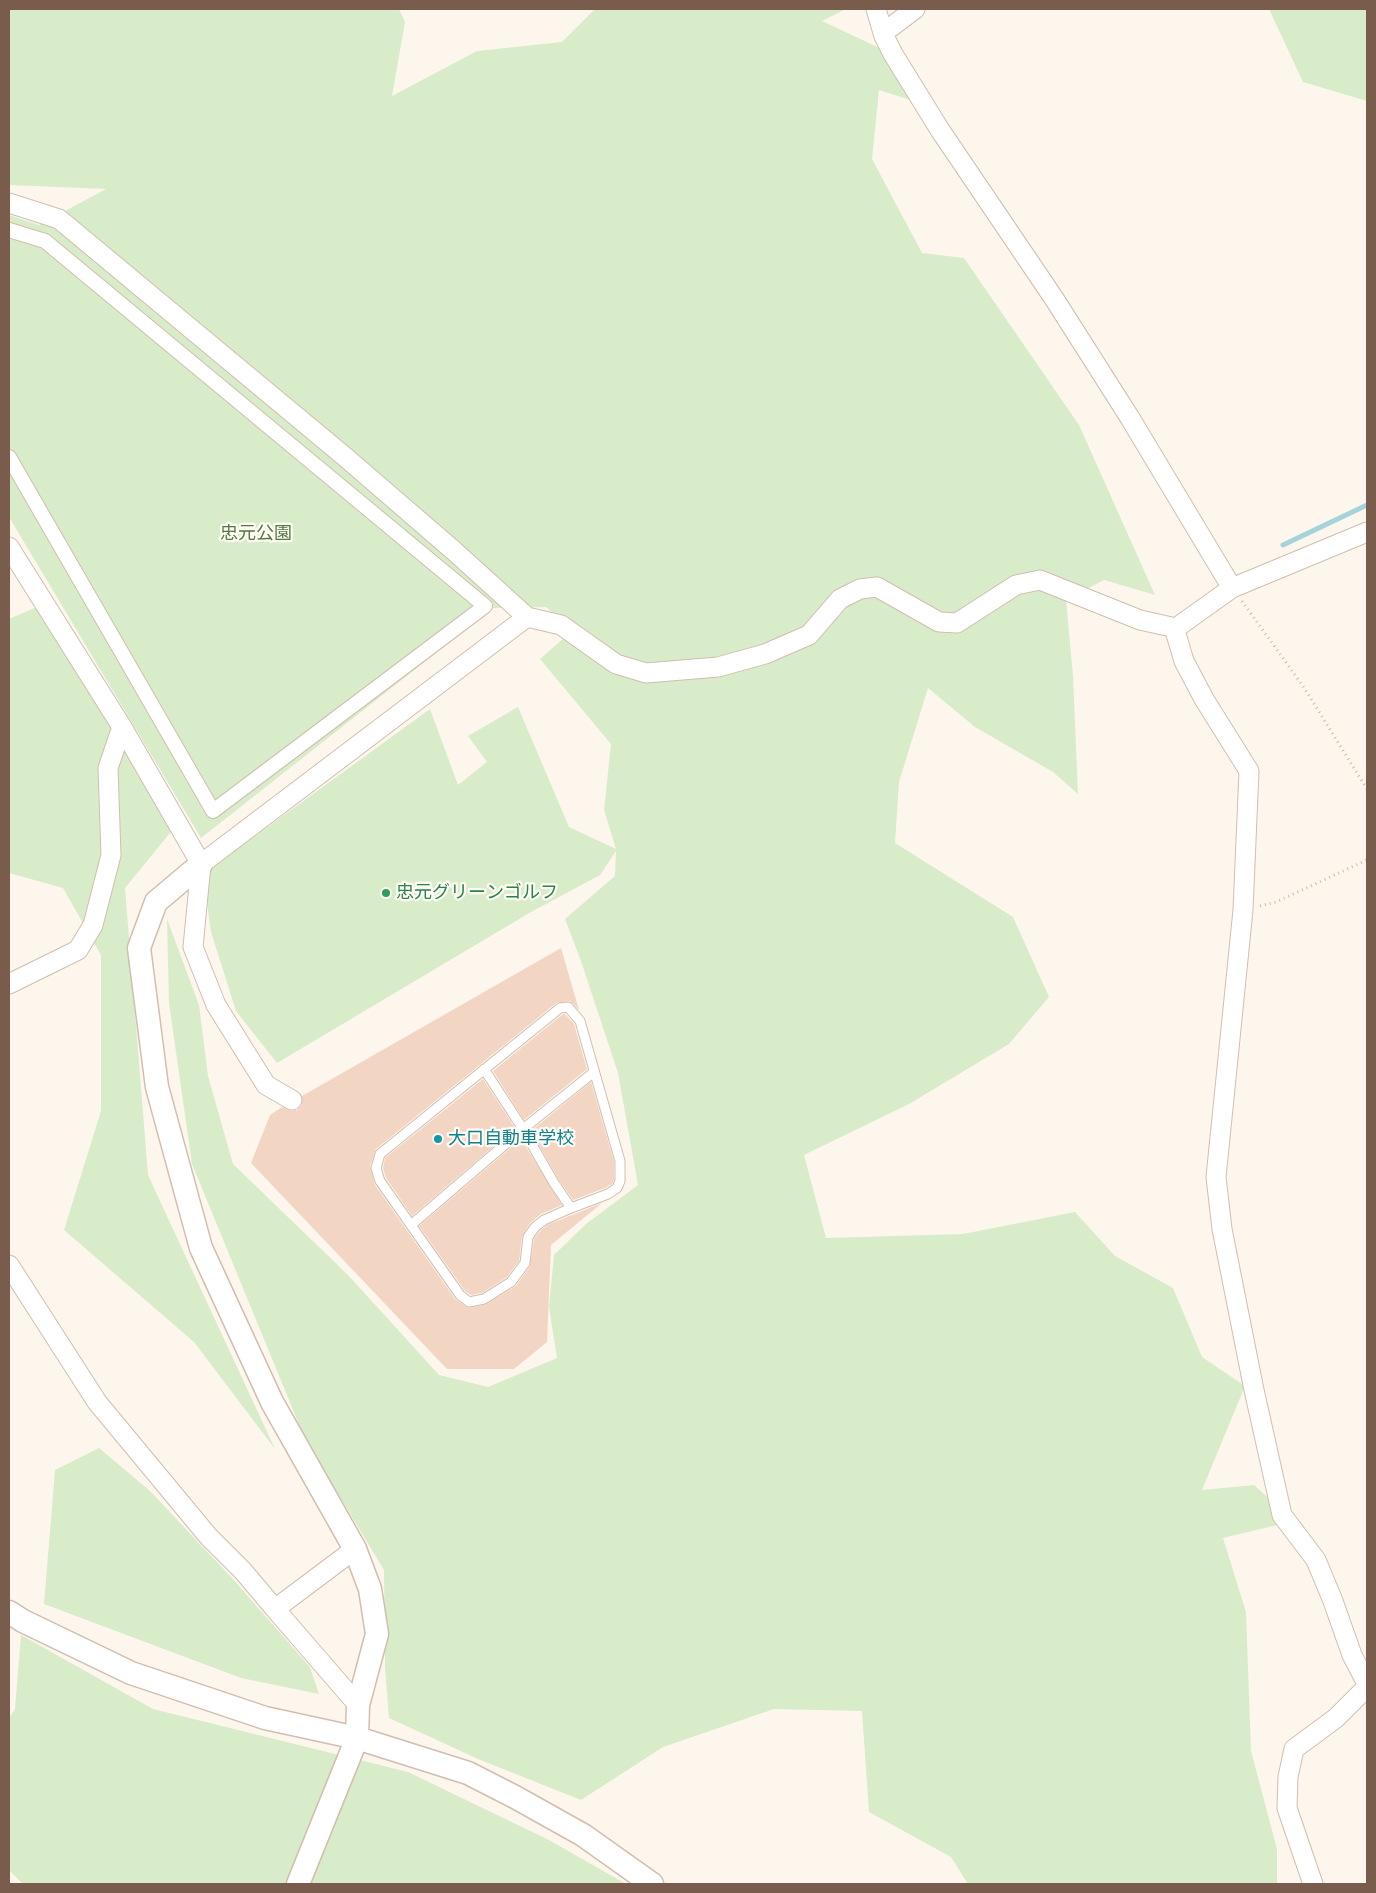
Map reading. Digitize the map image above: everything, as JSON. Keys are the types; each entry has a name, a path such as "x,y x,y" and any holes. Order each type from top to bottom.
{"street":[{"path":"876,9 883,33 893,54 940,130 1055,300 1130,418 1232,588"},
{"path":"883,33 915,9"},
{"path":"9,203 60,218 344,456 454,550 527,617 561,625 616,664 646,673 718,667 765,654 809,635 840,599 860,589 877,587 939,622 957,623 1016,585 1040,580 1140,620 1176,628 1232,588 1367,532"},
{"path":"9,230 44,242 485,606 213,811 9,457"},
{"path":"9,546 122,728 201,864 193,946 216,1004 266,1084 292,1100"},
{"path":"298,1884 356,1738 358,1705 376,1634 370,1589 354,1549 272,1402 201,1248 157,1088 139,948 156,902 201,864 527,617"},
{"path":"1176,628 1184,661 1204,699 1249,771 1243,910 1216,1177 1222,1229 1254,1390 1282,1515 1316,1560 1352,1655 1367,1685 1336,1718 1294,1749 1288,1777 1286,1808 1313,1884"},
{"path":"9,984 78,950 93,925 111,855 108,768 122,728"},
{"path":"9,1265 97,1402 208,1536 243,1571 358,1705"},
{"path":"275,1609 354,1549"},
{"path":"9,1612 23,1621 131,1673 265,1718 356,1738 468,1773 515,1797 583,1836 652,1884"}],"lane":[{"path":"568,1007 580,1021 620,1161 620,1181 617,1188 608,1194 544,1220 535,1227 528,1237 525,1263 511,1282 484,1300 469,1302 460,1295 380,1181 376,1168 380,1154 484,1069 560,1008 568,1007"},
{"path":"484,1069 571,1208"},
{"path":"411,1225 523,1129 594,1072"}],"path":[{"path":"1232,588 1260,624 1305,689 1367,789"},
{"path":"1243,910 1276,902 1367,860"}],"green space":[{"name":"忠元公園","path":"9,9 399,9 405,22 392,96 477,51 562,42 595,9 846,9 822,21 888,52 920,103 879,90 872,159 922,253 964,258 1079,425 1155,595 1104,580 1066,600 1073,676 1078,794 1053,772 975,727 928,688 899,782 895,843 1013,917 1049,997 1009,1044 909,1104 804,1155 826,1238 963,1234 1075,1212 1115,1256 1173,1288 1202,1357 1245,1386 1202,1490 1254,1485 1294,1521 1223,1538 1246,1612 1251,1751 1277,1849 1277,1884 968,1884 951,1857 869,1812 862,1711 774,1709 663,1747 581,1800 478,1759 389,1718 385,1667 384,1570 305,1439 192,1164 169,1003 167,919 199,1005 208,1076 233,1164 348,1275 439,1375 488,1387 557,1358 549,1307 554,1255 586,1224 638,1185 618,1073 565,919 615,876 616,851 600,875 531,912 277,1063 236,1011 211,932 203,874 430,709 458,785 487,762 468,736 518,707 569,827 616,849 604,810 611,744 540,659 573,630 546,607 493,608 201,838 9,517 9,215 39,225 106,189 9,185"},
{"path":"1269,9 1367,9 1367,101 1303,82"},
{"path":"37,607 174,828 125,888 148,1175 275,1449 194,1342 64,1230 101,1111 101,955 63,888 9,873 9,619"},
{"path":"99,1448 150,1491 232,1578 310,1667 319,1694 241,1678 44,1604 55,1470"},
{"path":"21,1635 153,1709 408,1772 549,1840 626,1884 23,1884 9,1870 9,1718 15,1709"}],"building":[{"path":"561,948 579,1010 570,1001 556,1003 376,1149 370,1166 375,1185 455,1299 468,1308 487,1304 516,1286 530,1266 534,1239 547,1225 602,1203 551,1245 547,1342 514,1369 447,1369 251,1163 270,1115 282,1107 292,1111 297,1110 302,1105 302,1096"},
{"path":"563,1014 574,1024 587,1069 524,1120 493,1071"},
{"path":"483,1079 515,1128 412,1216 386,1178 383,1168 385,1158"},
{"path":"591,1082 614,1162 614,1180 612,1184 605,1188 573,1200 559,1180 531,1131"},
{"path":"521,1139 562,1205 541,1214 530,1223 522,1236 519,1261 507,1277 482,1293 471,1295 465,1291 419,1226"}],"waterway":[{"path":"1283,545 1367,505"}],"place":[{"name":"忠元グリーンゴルフ","path":"386,893"},
{"name":"大口自動車学校","path":"438,1139"}]}
